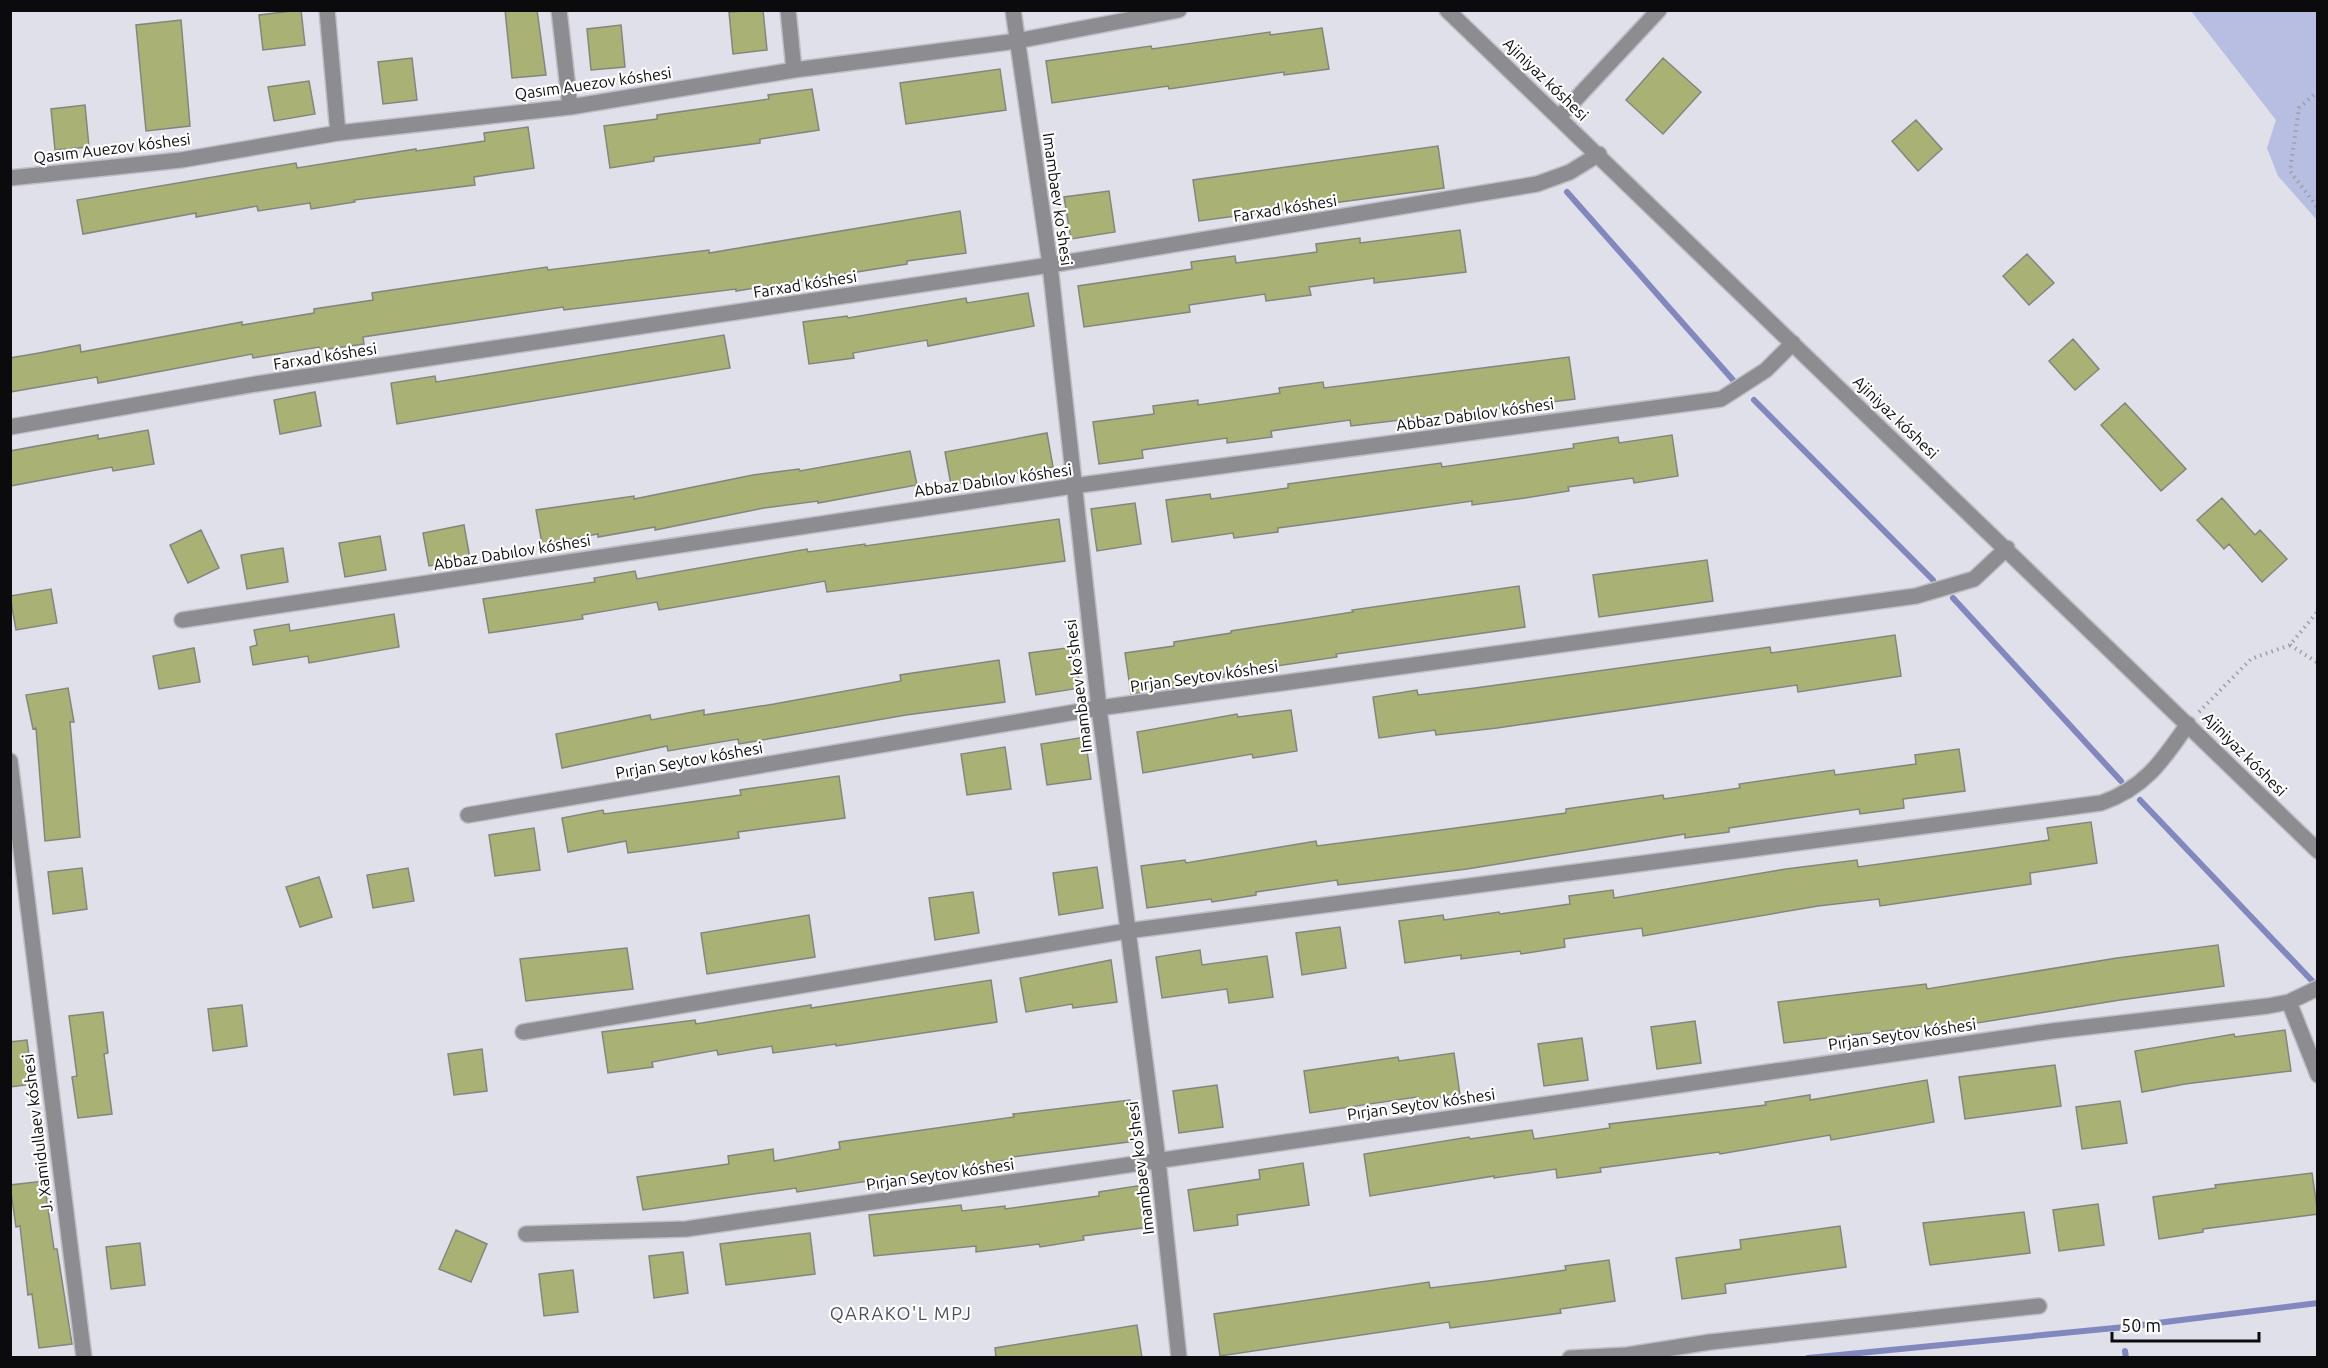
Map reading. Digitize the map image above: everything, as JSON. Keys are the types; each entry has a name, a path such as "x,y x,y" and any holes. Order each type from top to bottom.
{"street":[{"path":"327,10 338,133"},
{"path":"559,10 570,107"},
{"path":"788,10 794,70"},
{"name":"Imambaev ko'shesi","path":"1013,10 1050,265 1099,708 1158,1160 1179,1358"},
{"name":"Qasım Auezov kóshesi","path":"10,178 181,160 338,133 570,107 794,70 1017,41 1179,10"},
{"name":"Ajiniyaz kóshesi","path":"1448,10 2318,850"},
{"path":"1559,117 1659,10"},
{"name":"Farxad kóshesi","path":"10,427 256,384 1050,265 1537,184 1569,172 1599,154"},
{"name":"Abbaz Dabılov kóshesi","path":"182,620 1073,486 1720,399 1766,370 1793,343"},
{"name":"Pırjan Seytov kóshesi","path":"468,815 1099,708 1916,596 1974,579 2007,548"},
{"path":"523,1032 1127,931 2101,803 2120,796 2156,770 2188,724"},
{"name":"J. Xamidullaev kóshesi","path":"10,760 84,1358"},
{"name":"Pırjan Seytov kóshesi","path":"526,1234 686,1229 2052,1031 2289,1002 2318,988"},
{"path":"2289,1002 2318,1075"},
{"path":"1570,1358 1627,1356 1710,1342 2039,1306"}],"path":[{"path":"2318,91 2299,108 2290,171 2318,208"},
{"path":"2188,724 2252,659 2290,645 2318,611"},
{"path":"2290,645 2318,663"}],"shaded area":[{"path":"2191,11 2317,11 2317,220 2278,176 2267,148 2276,120"}],"building":[{"path":"301,10 305,45 263,50 259,15"},
{"path":"505,10 537,10 546,75 512,78"},
{"path":"763,10 767,50 733,54 729,12"},
{"path":"181,20 190,126 146,131 136,25"},
{"path":"621,25 625,67 591,70 587,29"},
{"path":"1322,28 1329,69 1284,75 1284,72 1169,89 1168,86 1052,103 1046,61 1151,46 1152,49 1270,32 1270,35"},
{"path":"412,58 417,100 383,104 378,62"},
{"path":"1663,58 1701,92 1663,134 1626,100"},
{"path":"1000,69 1006,110 906,124 900,83"},
{"path":"309,81 315,114 274,121 268,87"},
{"path":"812,89 819,130 760,139 760,143 654,157 654,161 610,168 604,126 657,119 657,115 769,99 768,95"},
{"path":"85,105 89,147 55,150 51,109"},
{"path":"1916,120 1942,149 1918,171 1892,141"},
{"path":"528,127 534,168 474,177 475,185 354,200 355,202 311,209 310,203 258,211 257,206 196,217 196,213 83,234 77,200 296,163 297,168 416,149 416,151 485,141 484,133"},
{"path":"1438,146 1444,188 1199,221 1193,180"},
{"path":"1109,191 1115,232 1071,239 1064,197"},
{"path":"960,211 966,253 736,291 736,289 564,310 563,307 363,337 364,344 320,350 319,347 253,358 252,354 98,383 97,377 10,392 10,358 80,345 81,352 242,322 242,325 314,313 314,309 373,300 372,293 547,267 548,270 709,250 709,253"},
{"path":"1460,230 1466,272 1374,283 1374,278 1309,287 1311,295 1266,301 1265,294 1189,305 1190,312 1084,327 1078,286 1192,269 1191,262 1235,256 1236,263 1317,252 1316,244 1360,238 1360,243"},
{"path":"2027,254 2054,283 2029,305 2003,276"},
{"path":"1028,293 1034,326 928,346 927,340 853,353 854,358 809,364 803,322 847,316 848,318 966,298 967,303"},
{"path":"724,335 730,368 397,424 391,383 435,376 436,382"},
{"path":"2073,339 2099,369 2075,390 2049,361"},
{"path":"1569,357 1575,399 1351,426 1350,420 1271,431 1272,437 1227,443 1227,438 1142,450 1143,458 1099,464 1093,422 1154,414 1153,406 1198,400 1198,405 1280,393 1279,388 1323,382 1324,388"},
{"path":"315,392 321,426 280,434 274,400"},
{"path":"2125,403 2186,469 2161,491 2101,425"},
{"path":"148,430 154,464 113,471 112,467 10,486 10,451 98,435 98,439"},
{"path":"1047,433 1053,467 951,485 945,452"},
{"path":"1672,435 1678,476 1634,483 1633,478 1568,487 1569,491 1525,498 1472,505 1472,501 1278,528 1278,532 1234,538 1233,533 1172,542 1166,500 1210,494 1211,499 1288,488 1288,484 1441,463 1442,467 1574,448 1573,444 1618,437 1619,443"},
{"path":"910,451 917,485 818,503 818,501 764,508 655,530 655,527 598,537 598,534 542,544 536,510 634,496 634,499 753,475 799,469 800,471"},
{"path":"2222,498 2255,535 2260,530 2287,559 2262,582 2229,544 2224,549 2197,520"},
{"path":"1135,503 1141,544 1097,551 1091,509"},
{"path":"1059,519 1065,561 827,592 825,581 659,610 657,602 582,615 583,619 489,633 483,599 595,582 594,578 635,571 637,579 807,549 808,552 865,544 865,546"},
{"path":"464,525 470,559 429,566 423,533"},
{"path":"201,530 219,568 188,583 170,545"},
{"path":"380,536 386,570 345,577 339,543"},
{"path":"283,548 288,582 247,589 241,555"},
{"path":"1707,560 1713,601 1599,617 1593,575"},
{"path":"1519,586 1525,627 1336,654 1337,657 1224,674 1224,677 1174,684 1175,688 1131,694 1125,653 1174,646 1174,642 1353,612 1352,610"},
{"path":"51,589 57,623 16,630 10,596"},
{"path":"394,614 399,647 309,663 308,656 253,665 250,647 257,645 254,630 289,624 290,631"},
{"path":"1895,635 1901,676 1798,692 1797,685 1497,728 1436,735 1435,730 1379,738 1373,697 1417,690 1418,695 1770,647 1771,653"},
{"path":"1074,647 1080,688 1036,695 1029,653"},
{"path":"194,648 200,682 159,689 153,656"},
{"path":"999,660 1005,702 906,715 739,744 738,739 668,751 667,746 562,768 556,734 650,715 651,720 704,710 704,715 774,704 901,681 900,675"},
{"path":"68,688 74,722 70,722 80,837 45,841 36,728 33,729 26,695"},
{"path":"1291,710 1297,751 1253,758 1252,754 1143,773 1137,732 1237,714 1238,717"},
{"path":"1085,737 1091,779 1047,785 1041,744"},
{"path":"1005,747 1011,789 967,795 961,754"},
{"path":"1959,749 1965,791 1903,799 1904,808 1860,814 1859,809 1729,828 1729,832 1685,838 1685,834 1467,869 1338,885 1337,880 1256,892 1256,895 1212,902 1211,899 1147,908 1141,866 1185,860 1186,863 1316,841 1317,846 1566,813 1566,809 1663,795 1664,799 1740,788 1739,784 1834,770 1835,775 1916,764 1915,755"},
{"path":"839,776 845,818 738,832 739,838 628,853 626,841 568,852 562,818 603,810 604,814 741,795 740,790"},
{"path":"2091,822 2097,863 2030,873 2031,884 1880,906 1879,899 1818,906 1643,936 1642,928 1564,939 1565,947 1521,954 1520,951 1461,959 1461,955 1405,963 1399,921 1443,915 1444,920 1499,912 1500,914 1570,904 1569,896 1613,890 1614,898 1786,869 1857,860 1858,867 1981,850 2049,840 2047,828"},
{"path":"534,828 540,870 495,876 489,835"},
{"path":"1097,867 1103,908 1059,915 1053,873"},
{"path":"82,868 87,909 53,914 48,872"},
{"path":"408,868 414,901 373,908 367,875"},
{"path":"319,877 332,917 300,927 286,887"},
{"path":"973,892 979,933 935,940 929,898"},
{"path":"809,915 815,957 707,974 701,933"},
{"path":"1340,927 1346,968 1302,975 1296,933"},
{"path":"2218,945 2224,986 1946,1028 1945,1024 1784,1043 1778,1002 1926,984 1927,989 2117,958"},
{"path":"627,948 633,989 526,1001 520,959"},
{"path":"1200,950 1202,965 1267,956 1273,997 1229,1003 1227,989 1162,998 1156,957"},
{"path":"1111,960 1117,1002 1073,1008 1072,1004 1026,1012 1020,978"},
{"path":"991,980 997,1022 773,1053 772,1046 718,1055 717,1050 652,1062 653,1067 608,1073 602,1032 695,1020 696,1024 811,1005 811,1008"},
{"path":"242,1005 247,1046 213,1051 208,1009"},
{"path":"103,1012 108,1053 104,1054 112,1114 78,1118 72,1077 77,1076 69,1016"},
{"path":"1695,1021 1701,1063 1657,1069 1651,1027"},
{"path":"2285,1030 2291,1071 2185,1084 2142,1092 2135,1051 2234,1034 2235,1037"},
{"path":"1582,1038 1588,1080 1544,1086 1538,1044"},
{"path":"27,1040 33,1084 10,1087 10,1042"},
{"path":"482,1049 487,1091 454,1095 448,1054"},
{"path":"1454,1053 1460,1095 1416,1101 1416,1097 1310,1113 1304,1071 1398,1057 1399,1061"},
{"path":"2055,1065 2061,1106 1965,1119 1959,1077"},
{"path":"1927,1080 1934,1122 1831,1140 1830,1135 1720,1154 1719,1152 1600,1168 1601,1172 1557,1178 1556,1169 1494,1178 1494,1176 1370,1196 1364,1154 1469,1137 1470,1139 1532,1130 1534,1139 1610,1128 1609,1124 1766,1105 1765,1102 1810,1095 1810,1100"},
{"path":"1217,1085 1223,1127 1179,1133 1173,1091"},
{"path":"1130,1100 1136,1141 1012,1157 1013,1159 797,1192 796,1188 643,1210 637,1177 729,1164 728,1156 773,1149 774,1161 840,1149 839,1142 1014,1117 1013,1114"},
{"path":"2120,1101 2127,1143 2082,1149 2076,1107"},
{"path":"1303,1163 1309,1205 1237,1215 1238,1225 1194,1231 1188,1190 1260,1179 1259,1170"},
{"path":"2312,1173 2318,1214 2203,1229 2203,1232 2159,1239 2153,1197 2216,1188 2215,1185"},
{"path":"44,1181 72,1344 39,1348 32,1294 28,1295 20,1226 16,1227 10,1185"},
{"path":"1143,1185 1149,1227 1083,1236 1084,1240 1040,1247 1039,1244 976,1252 976,1246 874,1256 869,1215 961,1205 962,1211 1005,1206 1005,1209 1099,1196 1099,1192"},
{"path":"2098,1204 2104,1245 2059,1251 2053,1210"},
{"path":"2024,1212 2030,1253 1930,1265 1923,1223"},
{"path":"1840,1226 1846,1267 1725,1284 1726,1293 1682,1299 1676,1258 1741,1249 1740,1240"},
{"path":"456,1230 487,1244 471,1282 439,1269"},
{"path":"810,1233 815,1274 726,1285 720,1244"},
{"path":"140,1243 145,1285 111,1289 106,1247"},
{"path":"683,1252 688,1293 654,1298 649,1256"},
{"path":"1609,1260 1615,1301 1560,1309 1561,1313 1450,1328 1449,1322 1220,1356 1214,1314 1429,1282 1430,1288 1488,1281 1566,1270 1565,1266"},
{"path":"573,1270 578,1312 544,1316 539,1274"},
{"path":"1137,1325 1142,1358 996,1358 995,1348"}],"waterway":[{"path":"1567,192 1733,380"},
{"path":"1754,400 1933,580"},
{"path":"1953,598 2121,781"},
{"path":"2140,800 2316,985"},
{"path":"1808,1358 2125,1327 2318,1303"},
{"path":"2125,1351 2126,1358"}],"district":[{"name":"QARAKO'L MPJ","path":"901,1313"}]}
